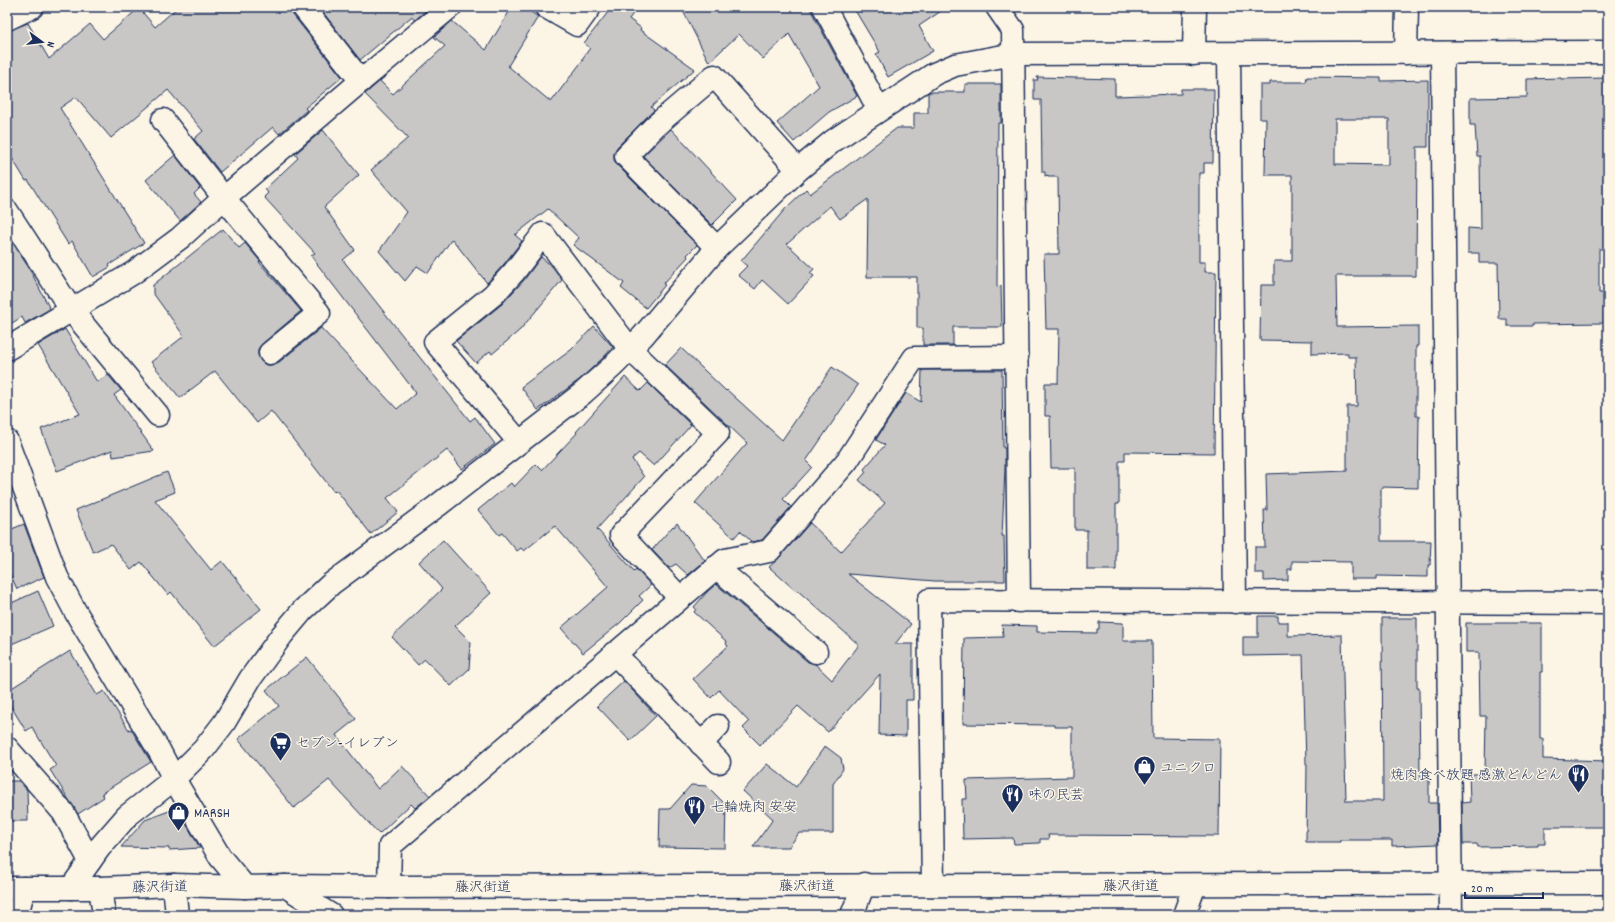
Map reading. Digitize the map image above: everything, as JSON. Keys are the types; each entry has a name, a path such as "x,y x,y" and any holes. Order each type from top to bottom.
{"main road":[{"path":"7,19 31,7"},
{"path":"303,7 361,80"},
{"path":"7,349 72,311 132,273 180,238 361,80 450,7"},
{"path":"546,7 577,25 590,7"},
{"path":"824,7 879,110"},
{"path":"997,7 1013,30 1014,54 1020,602"},
{"path":"1194,54 1195,7"},
{"path":"1406,53 1408,7"},
{"path":"71,888 90,861 127,816 174,779 204,749 224,723 250,679 282,635 303,610 331,584 437,506 614,366 642,336 717,248 798,170 833,141 934,74 955,65 1014,54 1608,52"},
{"path":"1442,53 1451,915"},
{"path":"1229,54 1235,602"},
{"path":"717,248 626,156 655,126 714,76 798,170"},
{"path":"163,120 224,198 319,313 270,354"},
{"path":"7,211 72,311 158,415"},
{"path":"519,442 435,342 493,295 514,272 543,234 630,349 718,432 621,535 680,598"},
{"path":"389,887 390,846 716,567 725,560 769,551 847,461 914,358 1017,357"},
{"path":"7,442 58,577 75,611 160,752 174,779 220,857 245,887"},
{"path":"716,567 816,652"},
{"path":"933,885 929,600 1020,602 1608,602"},
{"path":"614,653 718,762"},
{"path":"701,744 718,726"},
{"path":"7,748 63,812 90,861"},
{"name":"藤沢街道","path":"15,888 100,888 174,885 245,887 389,887 864,884 1195,885 1608,883"},
{"path":"852,915 864,884"},
{"path":"174,885 177,915"},
{"path":"1184,915 1195,885"},
{"path":"285,886 331,915"},
{"path":"15,888 17,915"},
{"path":"100,888 104,915"}],"building":[{"path":"178,7 291,7 293,15 342,77 305,108 307,110 279,134 273,127 220,172 194,139 203,131 168,90 111,138 76,97 60,108 144,243 93,277 72,241 68,244 28,180 26,181 7,150 7,31 28,23 49,59 90,24 103,39 139,8 155,27"},
{"path":"319,7 430,7 415,20 411,17 360,60"},
{"path":"512,7 524,7 538,17 508,66 551,102 583,60 582,59 590,48 584,43 612,7 638,7 629,19 641,28 640,30 695,69 651,107 654,110 617,147 614,153 614,160 617,165 697,245 663,284 665,285 646,308 621,288 624,283 573,245 579,238 548,209 515,235 522,241 487,283 452,239 428,273 417,266 405,281 379,251 407,212 371,170 408,138 365,94 380,81 393,94 445,46 434,37 452,21 486,50"},
{"path":"681,7 809,7 857,96 829,112 794,142 777,123 819,86 789,34 763,59 739,34 709,62"},
{"path":"853,7 947,7 919,26 933,51 888,77 876,54 880,52"},
{"path":"1037,77 1115,79 1115,96 1181,94 1181,89 1214,89 1213,163 1204,163 1204,173 1199,173 1199,262 1205,262 1205,272 1216,272 1214,453 1125,452 1125,461 1119,462 1119,504 1116,504 1116,570 1087,570 1087,530 1075,530 1075,468 1051,468 1050,416 1045,416 1045,383 1058,383 1059,329 1046,329 1044,254 1059,254 1058,177 1048,177 1048,175 1045,176 1045,172 1042,172 1041,100 1034,100 1034,80 1038,80"},
{"path":"1307,77 1381,78 1381,81 1428,80 1428,147 1417,147 1416,276 1336,276 1337,327 1418,326 1418,346 1416,346 1416,416 1419,416 1418,488 1381,487 1381,541 1431,541 1428,577 1377,576 1377,579 1351,579 1351,562 1292,561 1292,569 1288,569 1288,580 1264,581 1264,573 1255,573 1255,547 1265,547 1264,510 1267,510 1266,474 1347,471 1347,406 1357,406 1356,357 1348,357 1348,353 1312,354 1312,341 1260,340 1261,285 1274,285 1274,261 1292,261 1292,175 1265,175 1266,119 1260,119 1260,85 1270,85 1270,82 1306,82","holes":["1335,119 1389,119 1389,165 1335,164"]},
{"path":"1606,78 1606,84 1608,84 1608,211 1605,211 1605,249 1599,249 1599,293 1604,293 1604,323 1507,326 1507,319 1499,319 1498,263 1479,263 1479,253 1468,253 1468,228 1481,229 1480,156 1477,156 1475,125 1470,125 1470,98 1527,97 1527,79"},
{"path":"965,84 1001,84 1001,123 998,123 997,287 1001,286 1002,327 953,327 953,345 923,345 923,328 917,328 917,277 867,277 868,199 840,219 830,206 787,244 814,269 810,273 814,276 788,304 762,280 755,289 738,275 747,266 741,261 786,208 806,189 810,194 897,128 914,128 914,113 928,113 928,93 965,92"},
{"path":"671,129 737,200 712,225 643,156"},
{"path":"323,130 359,175 324,207 355,250 343,260 470,421 475,417 495,444 462,469 447,450 387,498 398,512 371,534 336,490 334,492 271,411 257,423 215,371 180,398 151,362 184,336 153,293 153,285 223,229 239,248 245,243 260,261 259,262 301,311 258,349 258,355 261,361 266,365 278,363 321,328 397,409 416,393 311,256 315,253 264,197 268,193 265,189 298,158 295,154"},
{"path":"175,155 200,188 194,194 201,202 180,221 146,180"},
{"path":"7,234 29,268 50,309 25,323 22,317 7,326"},
{"path":"541,257 553,267 562,280 520,330 492,354 490,351 476,363 456,341 502,304 524,280"},
{"path":"594,326 613,347 579,380 538,410 521,387 571,350"},
{"path":"65,329 97,382 108,375 121,390 114,395 154,451 113,457 112,450 57,471 41,429 80,414 38,345"},
{"path":"681,348 726,391 727,390 782,440 832,367 858,385 806,461 812,467 783,499 791,507 762,540 752,542 740,531 734,538 695,503 747,443 665,365"},
{"path":"922,370 1002,370 1003,448 1005,448 1005,468 1002,536 1004,536 1005,581 935,581 848,574 911,624 895,644 913,644 913,700 906,700 906,736 879,735 880,674 828,732 798,706 760,745 743,728 749,722 719,690 711,698 693,679 728,646 726,644 727,642 694,612 696,609 694,607 716,584 808,662 815,664 832,680 859,645 769,567 810,523 841,552 885,503 859,480 866,472 864,469 885,445 876,440 906,393 921,402"},
{"path":"625,377 640,391 648,383 691,425 654,466 639,453 632,459 644,477 597,529 634,571 636,569 651,585 639,596 643,600 620,623 583,653 561,628 608,587 555,526 524,551 521,548 517,551 502,533 499,535 478,510 511,483 514,487 536,464 542,470 577,433 576,432"},
{"path":"167,472 175,492 155,500 211,570 222,561 261,609 214,646 171,592 168,595 141,562 131,570 111,544 93,552 76,510"},
{"path":"677,523 705,561 688,575 676,564 669,568 652,550"},
{"path":"24,524 44,577 17,589 7,567 7,531"},
{"path":"443,540 491,593 455,626 471,642 469,669 451,686 425,659 418,665 392,637 442,589 419,562"},
{"path":"38,591 53,626 7,646 7,605"},
{"path":"1258,616 1278,616 1278,622 1288,622 1288,636 1342,635 1346,801 1383,801 1382,618 1417,618 1417,687 1419,687 1420,776 1429,776 1429,803 1437,803 1438,844 1392,846 1392,840 1340,840 1340,842 1306,842 1307,764 1303,655 1243,656 1243,637 1258,637"},
{"path":"1099,622 1123,623 1123,641 1152,641 1153,738 1220,739 1219,836 1048,835 1049,839 1040,839 1040,843 1014,844 1013,838 963,839 962,799 967,799 966,780 1072,777 1072,727 1054,727 1054,725 963,724 964,638 1003,637 1002,625 1037,626 1037,632 1097,633 1097,629 1099,629"},
{"path":"1466,623 1542,623 1540,739 1543,739 1543,759 1608,761 1608,827 1545,827 1545,844 1538,844 1538,846 1478,847 1477,844 1463,844 1462,803 1470,802 1469,774 1485,774 1486,716 1480,716 1479,652 1466,652"},
{"path":"70,651 97,695 104,691 129,730 131,729 151,762 102,793 104,797 78,814 50,770 56,766 32,727 26,731 7,700 7,691"},
{"path":"307,657 356,719 336,735 378,789 402,766 430,796 415,808 411,804 379,834 329,780 294,808 238,739 279,706 266,690"},
{"path":"624,681 656,716 630,741 597,706"},
{"path":"825,746 841,758 843,769 833,784 833,833 799,833 789,847 753,847 773,819 743,791 767,764 796,787"},
{"path":"7,781 19,781 27,790 28,821 7,821"},
{"path":"691,785 707,786 726,805 725,848 659,847 660,809 670,809"},
{"path":"177,808 200,848 169,850 169,848 121,847 145,820"}],"place":[{"name":"セブン-イレブン","path":"280,762"},
{"name":"ユニクロ","path":"1145,786"},
{"name":"焼肉食べ放題 感激どんどん","path":"1578,794"},
{"name":"味の民芸","path":"1012,814"},
{"name":"七輪焼肉 安安","path":"694,826"},
{"name":"MARSH","path":"179,832"}]}
